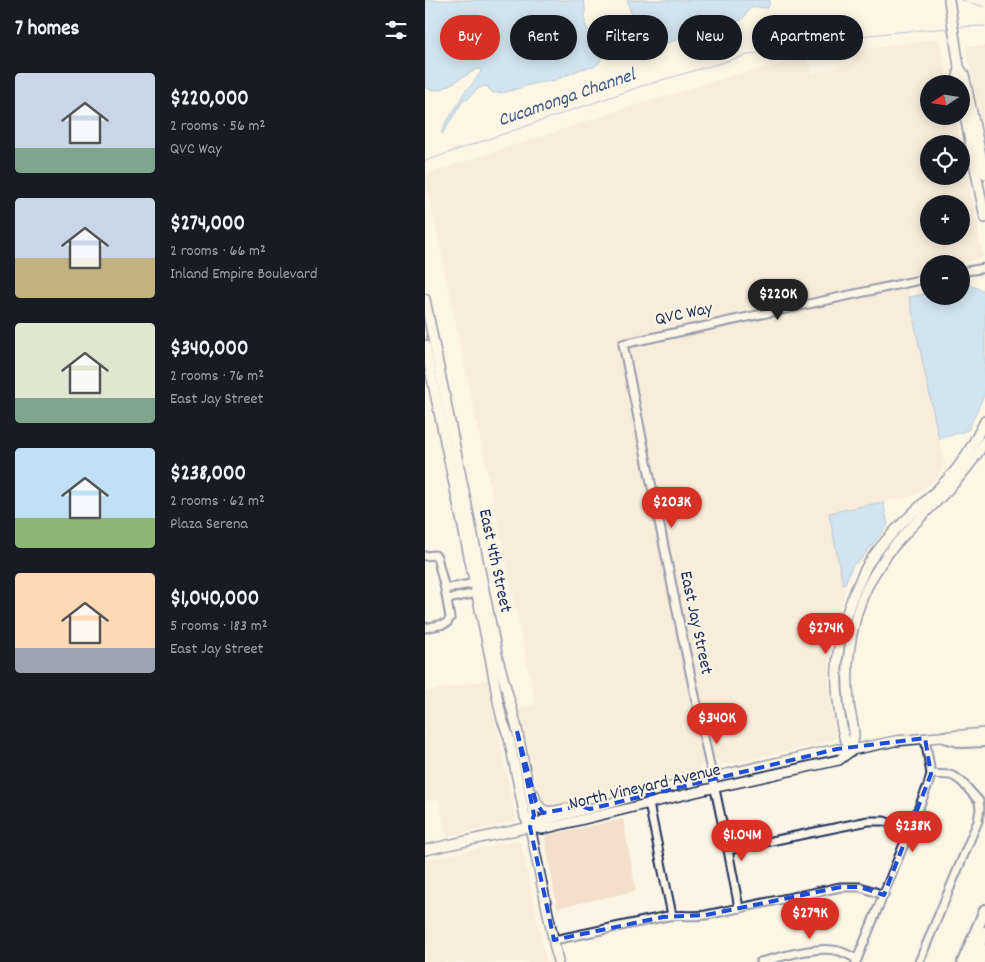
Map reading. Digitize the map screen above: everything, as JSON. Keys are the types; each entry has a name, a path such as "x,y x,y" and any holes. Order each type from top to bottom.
{"highway":[{"path":"944,737 962,742 985,741"},
{"path":"963,962 983,915 985,900"},
{"path":"972,962 985,932"},
{"path":"980,962 985,950"}],"main road":[{"path":"949,1 959,67 958,75"},
{"path":"959,67 964,75 985,174"},
{"path":"967,125 985,218"},
{"name":"East 4th Street","path":"425,299 428,346 502,719 509,738 525,817 530,827 558,962"},
{"name":"East 4th Street","path":"428,346 498,659 517,731 534,815 530,827"},
{"path":"852,750 844,736 836,686 837,657 841,631 848,608 869,562 895,530 957,467 975,442 985,421"},
{"path":"852,750 854,734 849,706 847,668 849,646 861,602 884,559 902,536 966,470 985,441"},
{"path":"517,731 523,740 536,802 541,809 546,812 581,806 590,809"},
{"name":"North Vineyard Avenue","path":"425,850 530,827 544,820 648,792 837,749 852,750 895,741 985,733"},
{"name":"North Vineyard Avenue","path":"530,827 543,829 839,760 852,750"},
{"path":"604,815 611,808 640,800 648,792"}],"street":[{"path":"970,270 985,268"},
{"name":"QVC Way","path":"623,344 920,280"},
{"name":"East Jay Street","path":"623,344 631,390 729,850 739,908"},
{"path":"425,556 435,555 437,557 450,618 444,624 425,628"},
{"path":"445,589 475,583"},
{"path":"447,599 477,593"},
{"path":"760,962 814,950 839,951 857,960 928,785 931,774 925,738"},
{"path":"919,962 978,821 981,809 979,801 959,779 950,775 931,774"},
{"path":"649,804 671,916"},
{"path":"729,850 868,821 884,821 910,831"},
{"path":"554,940 671,916 706,916 841,887 860,887 884,895"}],"highlighted area":[{"path":"517,731 536,802 543,813 581,806 590,809 837,749 925,738 931,774 884,895 860,887 841,887 706,915 663,917 554,940 530,827 534,815"}],"shaded area":[{"path":"939,39 946,75 920,75 920,125 957,125 959,135 920,135 920,185 969,185 983,257 970,260 970,255 920,255 920,272 905,276 944,464 936,479 913,496 829,513 845,591 834,630 830,653 829,682 836,737 831,741 727,764 722,763 718,759 701,767 698,771 548,804 541,799 518,709 536,704 425,175 615,112 735,75 799,60 808,60 811,74 853,64 853,60 863,60 863,49"},
{"path":"965,46 985,46 985,139 974,87"},
{"path":"487,680 516,821 447,836 439,799 425,801 425,692"},
{"path":"623,819 636,891 557,908 545,838 547,835"},
{"path":"517,841 521,844 546,962 425,962 425,860"}],"water":[{"path":"425,0 583,0 587,28 587,60 600,60 594,67 581,69 553,81 536,83 506,92 493,93 488,86 479,89 467,100 464,99 442,134 445,124 464,92 481,72 479,68 442,89 425,88"},
{"path":"627,0 770,0 768,8 751,7 742,20 742,15 678,15 678,40 668,43 668,15 632,15"},
{"path":"970,285 985,291 985,393 968,430 939,439 909,297 920,295 920,305 970,305"},
{"path":"883,502 888,525 861,559 852,566 845,584 843,584 829,513"}],"waterway":[{"path":"961,0 985,7"},
{"name":"Cucamonga Channel","path":"957,27 985,26"},
{"name":"Cucamonga Channel","path":"425,161 642,86 751,54 843,38 950,28"}]}
